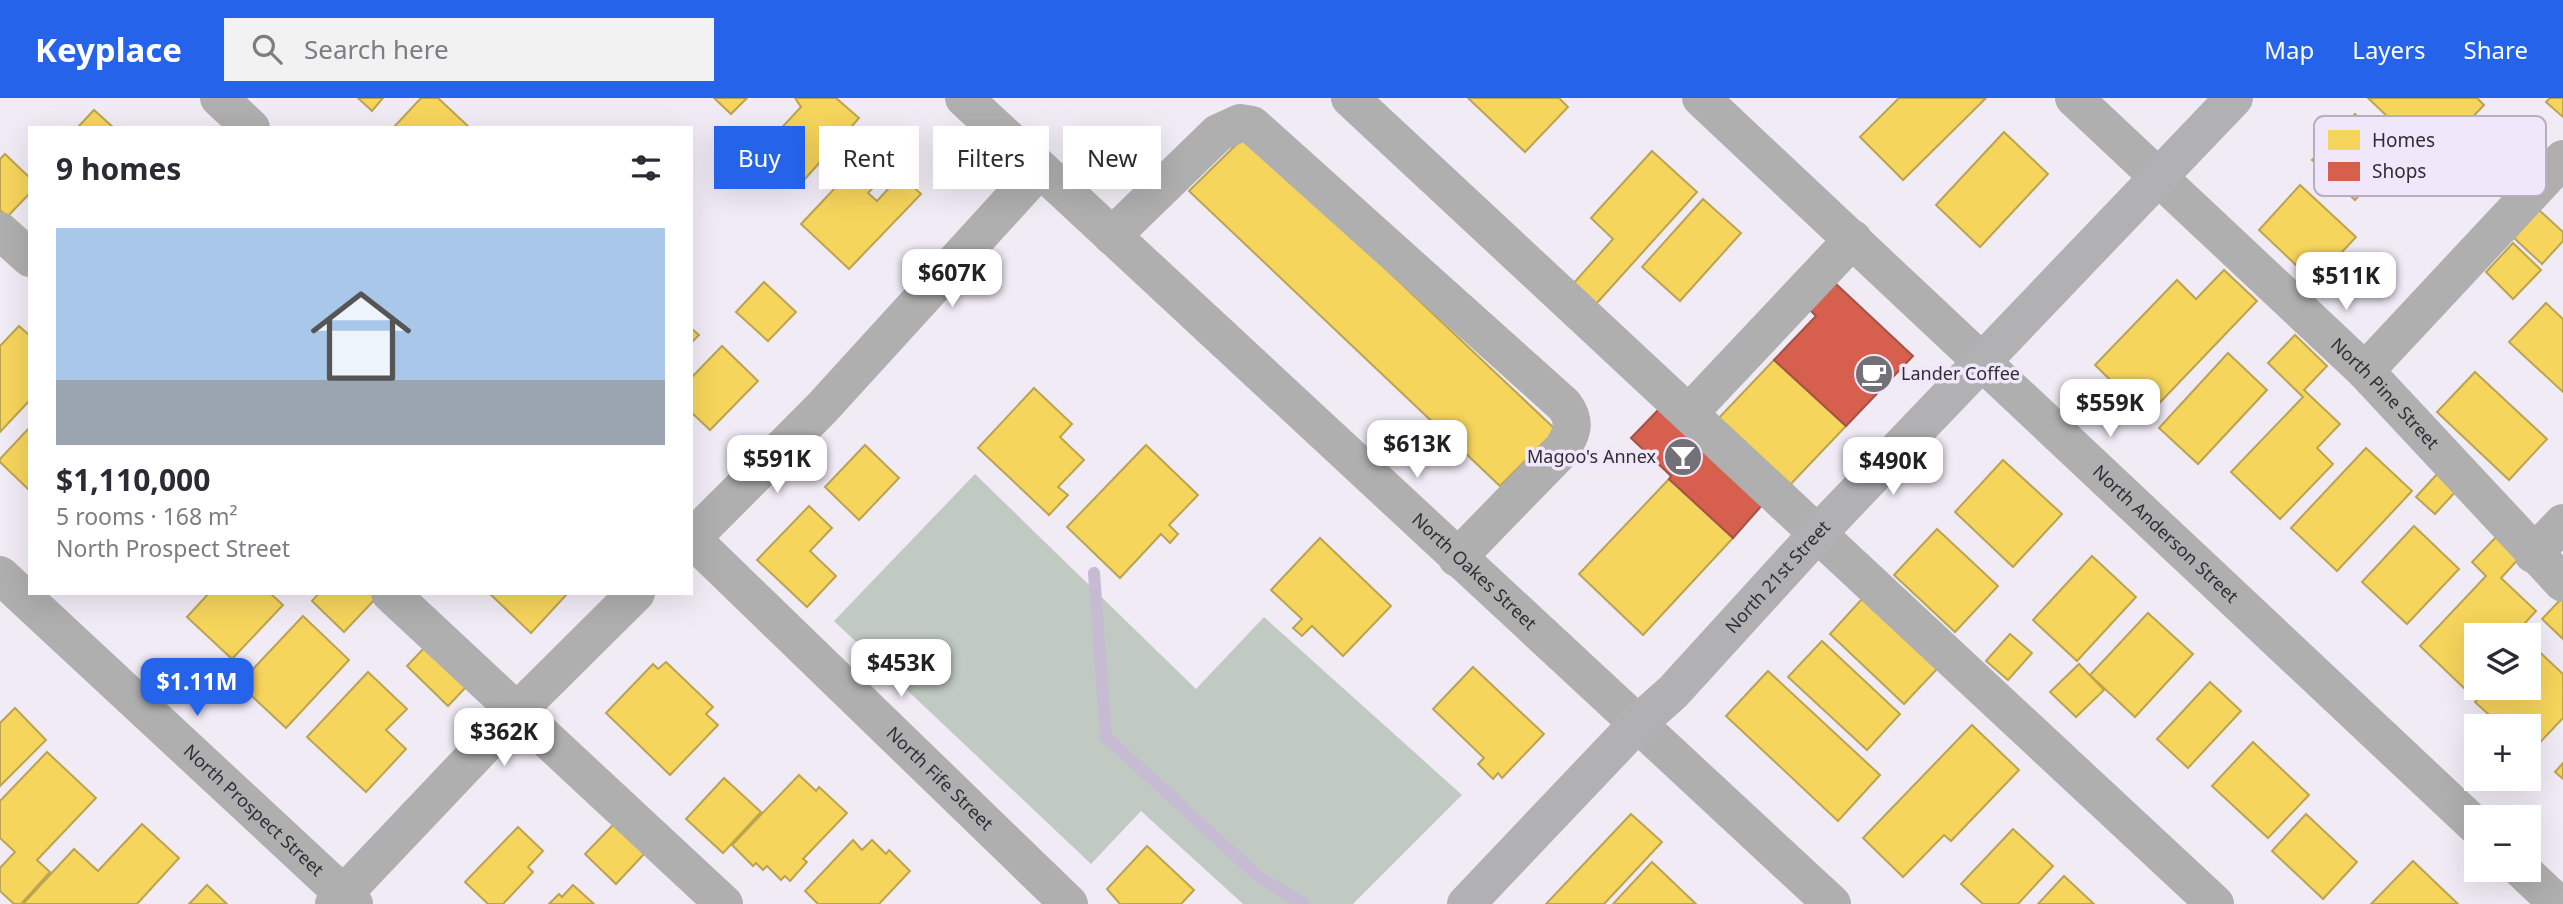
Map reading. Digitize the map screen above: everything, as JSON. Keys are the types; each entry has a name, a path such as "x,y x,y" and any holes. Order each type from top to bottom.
{"main road":[{"name":"North 21st Street","path":"1466,904 1636,725 1673,692 1818,533 2234,98"}],"street":[{"path":"219,98 249,126"},
{"name":"North Oakes Street","path":"964,98 994,126"},
{"path":"1350,98 2215,904"},
{"name":"North Anderson Street","path":"1701,98 1983,360 2464,816"},
{"name":"North Pine Street","path":"2074,98 2365,371 2533,554 2563,583"},
{"path":"1112,236 1218,133 1240,123 1252,125 1563,405 1573,421 1572,435 1561,451 1457,558"},
{"path":"2546,177 2563,159"},
{"name":"North Oakes Street","path":"1049,177 1636,725 1832,904"},
{"path":"693,536 821,409 1022,189"},
{"path":"2365,371 2528,196"},
{"path":"0,230 28,256"},
{"path":"1689,413 1853,239"},
{"path":"2533,554 2563,523"},
{"name":"North Fife Street","path":"693,540 1069,904"},
{"name":"North Prospect Street","path":"0,575 344,901"},
{"path":"392,595 724,904"},
{"path":"344,901 517,712 634,595"},
{"path":"2535,882 2558,904"}],"shaded area":[{"path":"975,474 1196,689 1264,617 1462,795 1353,904 1243,904 1141,811 1091,864 834,621"}],"building: Homes":[{"path":"358,98 383,98 372,111"},
{"path":"421,98 438,98 468,126 395,126"},
{"path":"714,98 747,98 731,114"},
{"path":"795,98 836,98 859,118 852,126 819,126 819,163 805,179 805,126 783,126 801,107"},
{"path":"1468,98 1559,98 1568,107 1525,152"},
{"path":"1899,98 1986,98 1903,180 1860,137"},
{"path":"2368,98 2477,98 2484,105 2474,116 2387,116"},
{"path":"2550,98 2563,98 2563,117 2546,102"},
{"path":"94,110 112,126 79,126"},
{"path":"2004,132 2048,174 1980,247 1936,205"},
{"path":"1245,136 1556,430 1500,486 1189,191"},
{"path":"1652,151 1697,192 1596,304 1573,284 1613,239 1591,218"},
{"path":"5,154 28,176 28,195 7,217 0,210 0,159"},
{"path":"2300,185 2356,237 2314,282 2259,230"},
{"path":"834,189 872,189 868,193 877,201 888,189 916,189 921,194 849,269 801,224"},
{"path":"1703,199 1741,233 1680,301 1642,267"},
{"path":"2539,210 2563,232 2563,241 2542,264 2514,238"},
{"path":"2513,243 2541,270 2513,299 2486,272"},
{"path":"2224,270 2257,301 2147,416 2095,365 2177,280 2196,299"},
{"path":"764,282 796,312 768,341 736,312"},
{"path":"2546,303 2563,319 2563,392 2509,342"},
{"path":"19,326 28,334 28,402 0,432 0,346"},
{"path":"693,330 699,335 693,341"},
{"path":"2295,335 2327,366 2304,390 2340,424 2317,448 2333,464 2280,519 2231,472 2303,397 2268,363"},
{"path":"722,346 758,381 710,430 693,414 693,376"},
{"path":"2228,353 2267,390 2198,464 2159,428"},
{"path":"1774,360 1846,426 1787,488 1716,421"},
{"path":"2475,372 2547,439 2509,480 2437,412"},
{"path":"1034,388 1072,424 1060,437 1084,460 1058,487 1068,495 1049,515 978,448"},
{"path":"28,429 28,489 0,462"},
{"path":"865,445 899,478 859,520 825,487"},
{"path":"1146,445 1198,495 1169,525 1178,534 1170,543 1161,534 1120,578 1067,527"},
{"path":"2366,448 2412,491 2337,571 2291,528"},
{"path":"2003,460 2062,514 2013,567 1955,512"},
{"path":"2439,472 2458,489 2435,514 2416,497"},
{"path":"1669,479 1733,538 1643,635 1579,574"},
{"path":"809,506 832,528 810,551 836,576 807,607 757,560"},
{"path":"2414,526 2459,569 2407,624 2362,582"},
{"path":"1937,529 1998,586 1955,632 1894,575"},
{"path":"2500,533 2523,554 2501,578 2536,611 2525,623 2464,623 2464,688 2420,646 2486,576 2472,562"},
{"path":"1320,538 1391,606 1343,656 1312,626 1302,636 1293,628 1302,619 1271,590"},
{"path":"2092,556 2136,597 2077,661 2033,620"},
{"path":"207,595 272,595 283,605 232,659 187,617"},
{"path":"317,595 378,596 344,632 312,601"},
{"path":"491,595 566,595 531,633"},
{"path":"2563,597 2563,639 2542,619"},
{"path":"1862,599 1937,669 1904,704 1830,634"},
{"path":"2148,613 2193,654 2135,717 2090,675"},
{"path":"303,616 349,660 286,728 239,684"},
{"path":"2010,634 2032,653 2008,680 1986,661"},
{"path":"1822,641 1900,714 1867,750 1788,677"},
{"path":"426,646 467,686 448,706 407,666"},
{"path":"2541,653 2563,674 2563,718 2541,741 2541,714 2488,714 2475,702 2541,700"},
{"path":"666,662 713,707 706,714 718,725 670,775 606,713 653,664 658,669"},
{"path":"2079,664 2104,690 2076,717 2050,692"},
{"path":"1473,667 1544,734 1502,778 1498,773 1493,779 1478,764 1484,758 1433,709"},
{"path":"1768,671 1880,775 1838,821 1726,716"},
{"path":"368,672 407,709 386,730 406,749 366,792 307,737"},
{"path":"2210,682 2241,711 2188,768 2157,739"},
{"path":"15,708 46,740 0,786 0,723"},
{"path":"1972,725 2019,770 1951,841 1944,835 1903,877 1863,838"},
{"path":"2253,742 2309,795 2268,838 2212,786"},
{"path":"47,752 96,798 37,860 50,872 21,904 14,904 0,891 0,868 15,852 0,838 0,801"},
{"path":"2563,763 2563,779 2555,772"},
{"path":"799,775 816,791 819,787 847,813 803,859 807,862 790,881 785,876 781,880 767,866 763,870 756,863 753,866 732,845"},
{"path":"724,778 761,812 723,853 686,819"},
{"path":"1631,814 1662,842 1604,904 1546,904"},
{"path":"2306,814 2357,862 2323,899 2272,851"},
{"path":"142,824 179,858 137,904 23,904 74,849 98,871"},
{"path":"614,824 645,853 616,884 585,854"},
{"path":"518,827 543,851 528,867 533,872 503,904 488,904 465,882"},
{"path":"2013,829 2053,866 2018,904 1983,904 1961,884"},
{"path":"853,840 862,850 872,840 886,854 889,850 910,871 879,904 818,904 805,891"},
{"path":"1147,846 1194,890 1181,904 1120,904 1107,889"},
{"path":"2413,861 2458,904 2371,904"},
{"path":"1652,862 1696,904 1613,904"},
{"path":"2064,876 2094,904 2038,904"},
{"path":"207,885 227,904 189,904"},
{"path":"573,885 594,904 549,904 559,894 562,897"}],"building: Shops":[{"path":"1835,283 1913,356 1846,426 1774,360 1816,316 1810,310"},
{"name":"Magoo's Annex","path":"1662,406 1764,503 1733,538 1669,479 1671,476 1631,438"}],"waterway":[{"path":"1094,573 1106,737 1259,877 1304,904"}],"place":[{"name":"Lander Coffee","path":"1874,374"},
{"name":"Magoo's Annex","path":"1683,457"}]}
